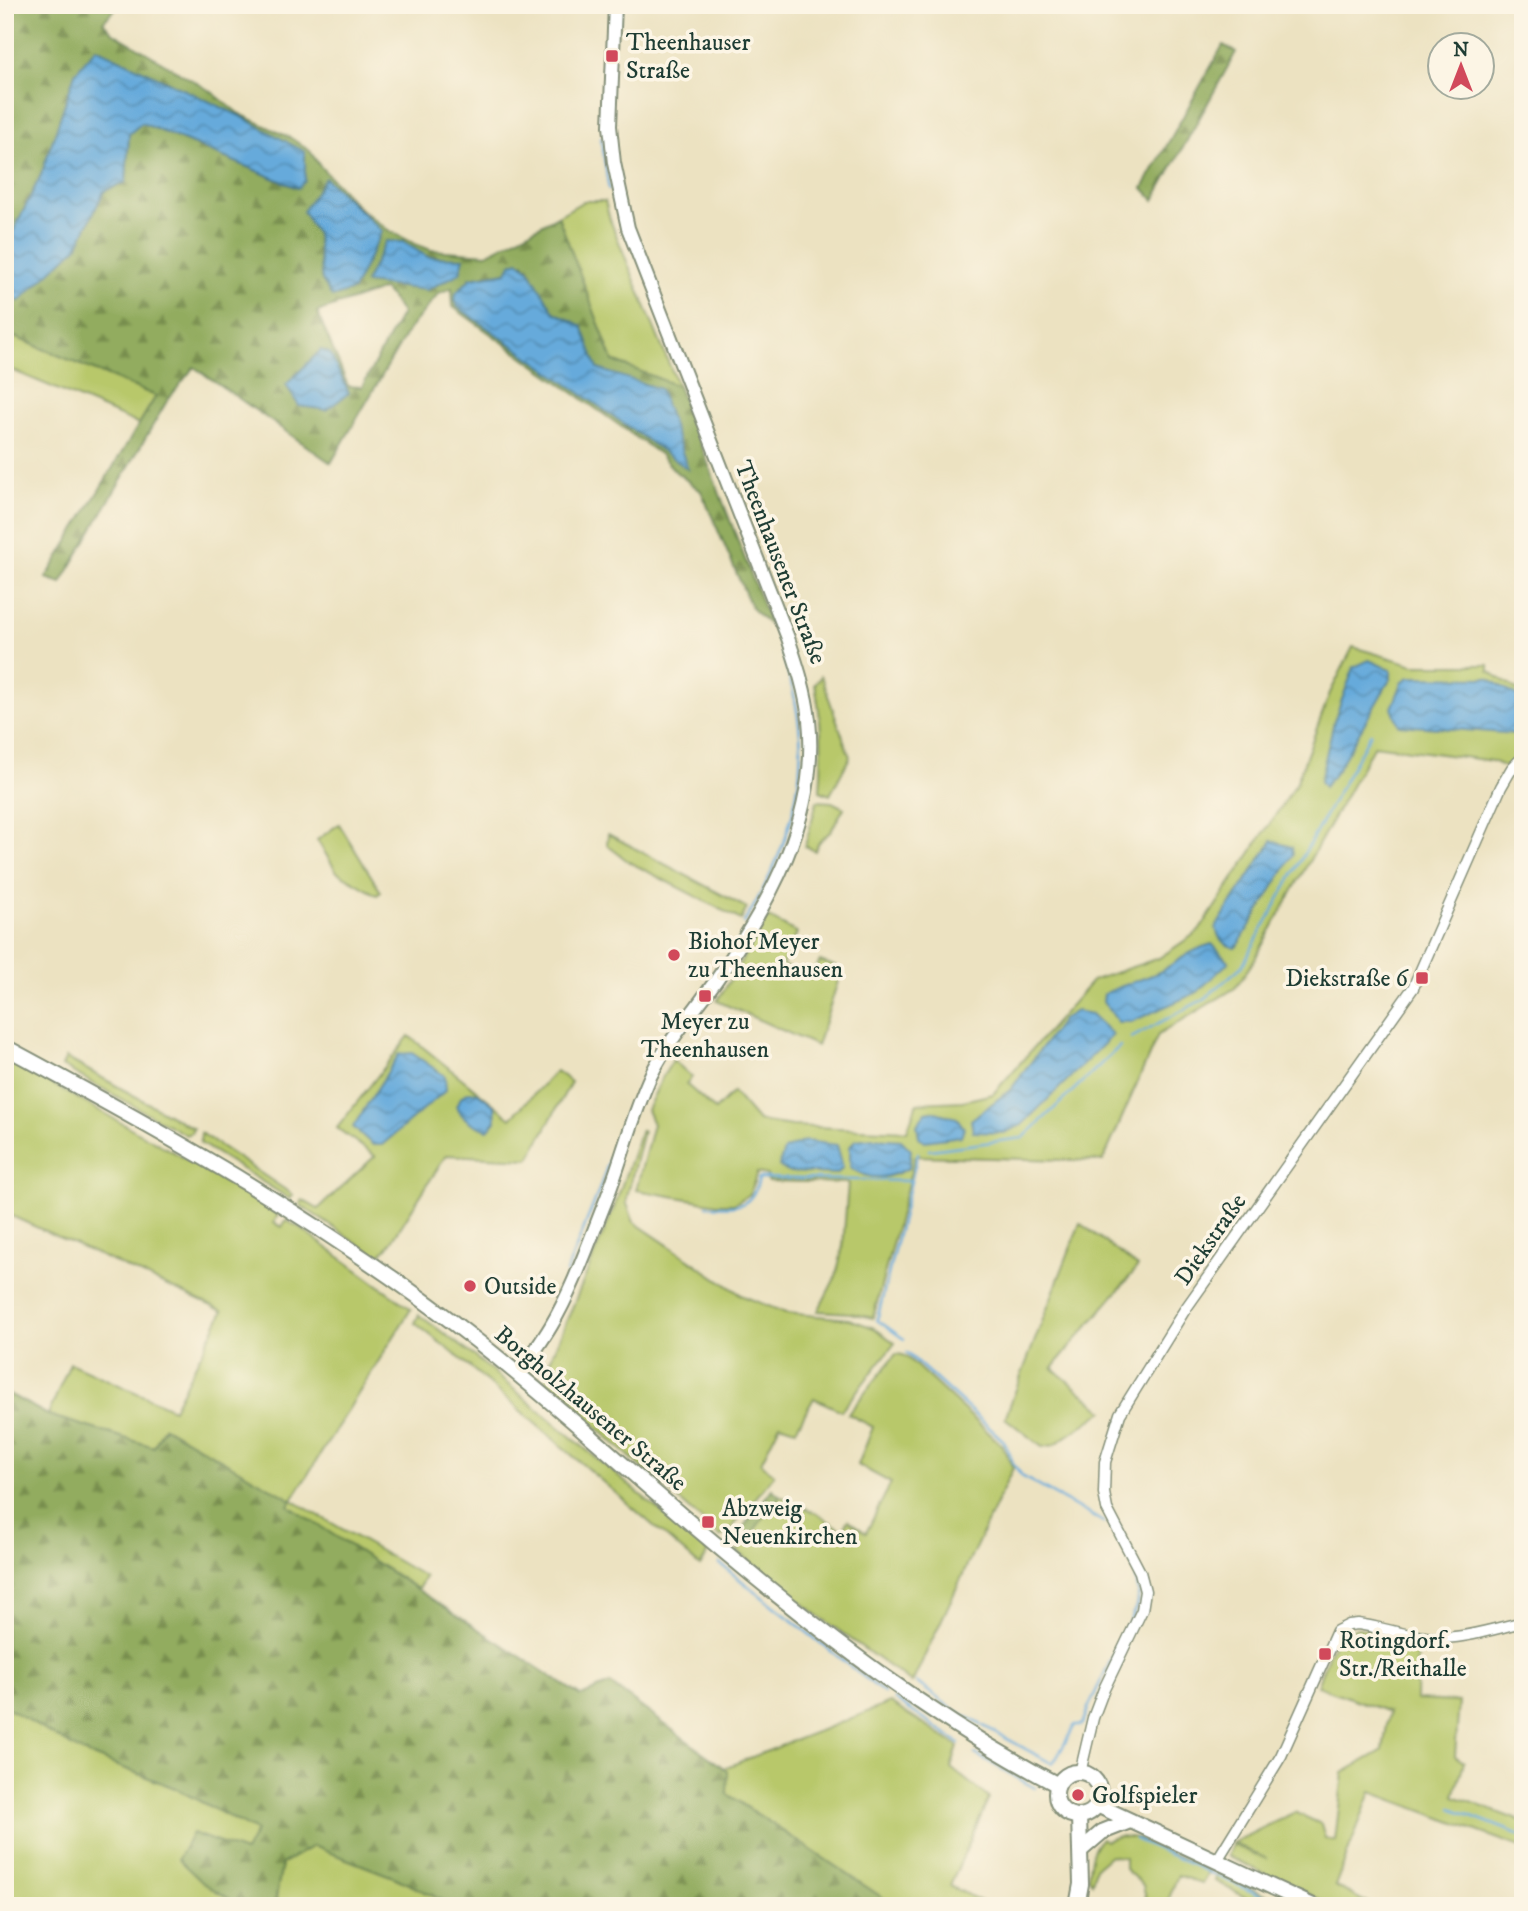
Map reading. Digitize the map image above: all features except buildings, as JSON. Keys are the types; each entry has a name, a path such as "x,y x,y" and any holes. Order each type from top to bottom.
{"main road":[{"name":"Borgholzhausener Straße","path":"5,1047 189,1147 303,1218 425,1302 519,1375 719,1548 829,1636 904,1691 974,1737 1058,1785"},
{"path":"1080,1773 1097,1784 1099,1798 1092,1811 1079,1816 1068,1814 1059,1807 1056,1796 1058,1785 1067,1775 1080,1773"},
{"path":"1097,1805 1313,1906"},
{"path":"1077,1906 1081,1884 1079,1816"},
{"path":"1081,1850 1102,1832 1130,1821"}],"street":[{"name":"Theenhausener Straße","path":"519,1375 551,1325 571,1286 653,1072 748,933 782,870 795,836 810,764 809,721 802,678 789,638 628,228 614,163 610,126 615,5"},
{"name":"Diekstraße","path":"1080,1773 1093,1717 1142,1610 1145,1591 1140,1572 1107,1509 1104,1493 1105,1462 1120,1414 1184,1311 1413,988 1501,787 1523,757"},
{"path":"1216,1862 1281,1756 1333,1636 1341,1627 1358,1624 1441,1638 1464,1636 1523,1622"}],"green space":[{"path":"5,5 111,5 116,8 103,22 112,32 212,92 238,113 291,138 310,151 319,165 358,207 388,230 415,244 431,250 487,254 558,216 613,361 678,386 771,626 752,609 701,491 676,472 661,455 453,307 452,288 439,293 409,329 331,463 194,367 167,401 61,583 46,578 156,396 5,333 5,286 8,297 77,247 104,191 126,182 129,133 142,123 297,188 96,48 41,175 5,248","holes":["382,231 353,290 332,296 322,280 317,235","524,263 554,312 582,326 597,369 660,390 687,468 470,278 507,272","384,289 402,313 362,387 348,386 317,312"]},
{"path":"1223,45 1236,52 1154,200 1143,188"},
{"path":"584,201 605,201 610,220 678,386 613,361 558,216"},
{"path":"5,333 156,396 139,424 5,367"},
{"path":"1353,647 1414,665 1489,665 1489,671 1523,694 1523,748 1507,768 1492,761 1374,745 1253,962 1235,988 1158,1035 1103,1161 915,1156 873,1318 818,1311 836,1276 843,1246 848,1183 767,1181 767,1175 757,1173 750,1194 734,1204 717,1204 636,1190 653,1124 647,1110 673,1060 692,1077 686,1084 715,1110 733,1092 758,1121 792,1126 907,1131 917,1103 963,1101 993,1094 1093,980 1159,958 1199,931 1296,784 1330,693"},
{"path":"821,676 850,757 830,795 820,791 821,737 815,684"},
{"path":"817,801 832,802 844,808 815,851 805,846"},
{"path":"339,824 381,892 377,895 337,872 317,840"},
{"path":"608,834 747,908 741,920 629,862 607,845"},
{"path":"768,917 797,933 782,965 811,978 820,961 842,969 817,1046 717,1001"},
{"path":"409,1036 511,1118 556,1071 571,1082 529,1159 446,1155 388,1247 378,1257 300,1205 302,1200 318,1209 375,1156 337,1128"},
{"path":"66,1058 193,1128 191,1133 186,1135 62,1066"},
{"path":"7,1059 184,1158 278,1215 274,1223 282,1227 286,1220 300,1228 411,1309 292,1500 425,1577 418,1589 288,1506 291,1500 164,1427 154,1447 48,1415 70,1363 173,1409 223,1311 5,1213"},
{"path":"641,1130 643,1131 627,1197 634,1222 743,1296 786,1313 849,1319 874,1328 895,1343 841,1411 814,1398 796,1429 780,1424 761,1462 774,1475 731,1529 721,1537 546,1383 546,1370 614,1208"},
{"path":"201,1133 293,1195 290,1199 200,1143"},
{"path":"1080,1223 1138,1267 1052,1368 1104,1411 1054,1445 1042,1447 1005,1418"},
{"path":"419,1315 469,1352 709,1552 700,1566 462,1360 415,1323"},
{"path":"896,1354 909,1359 1002,1445 1013,1468 912,1683 820,1617 737,1551 780,1496 816,1513 842,1530 848,1520 866,1533 891,1483 858,1465 873,1427 848,1414"},
{"path":"5,1392 48,1415 154,1447 164,1427 292,1500 289,1506 581,1696 610,1684 728,1771 727,1794 895,1906 454,1906 396,1878 313,1846 282,1864 276,1897 279,1906 237,1906 238,1904 203,1883 178,1859 192,1833 245,1852 256,1831 175,1788 82,1752 5,1706"},
{"path":"772,1489 780,1496 743,1545 735,1538"},
{"path":"1358,1628 1417,1641 1416,1700 1459,1702 1455,1756 1464,1762 1454,1796 1523,1822 1523,1848 1371,1792 1335,1886 1373,1906 1334,1906 1227,1856 1232,1845 1267,1859 1232,1843 1295,1812 1321,1824 1325,1838 1335,1841 1343,1773 1383,1750 1389,1712 1317,1686 1335,1642 1349,1631"},
{"path":"890,1703 958,1746 951,1768 989,1798 950,1886 990,1906 895,1906 726,1793 728,1771 724,1768"},
{"path":"5,1706 82,1752 175,1788 256,1831 246,1852 237,1906 5,1906"},
{"path":"1119,1836 1138,1838 1209,1870 1202,1884 1178,1875 1166,1906 1148,1906 1143,1885 1125,1869 1125,1858 1110,1855 1096,1867 1092,1882 1088,1877 1095,1847 1101,1838 1105,1841"},
{"path":"313,1846 396,1878 454,1906 279,1906 276,1897 282,1864"},
{"path":"1216,1874 1291,1906 1261,1906 1215,1881"}],"water":[{"path":"96,48 242,117 305,152 305,181 298,188 142,123 129,134 126,182 104,191 77,247 19,301 8,297 5,286 5,248 41,175 75,73"},
{"path":"325,178 382,231 353,290 332,297 322,280 317,235 303,211"},
{"path":"386,241 403,242 428,257 464,258 460,273 427,290 365,283"},
{"path":"518,261 528,268 554,312 582,326 598,369 660,389 688,469 458,307 455,301 456,293 471,278 507,272 511,264"},
{"path":"321,350 330,353 349,393 326,410 299,406 286,385"},
{"path":"1369,660 1391,670 1391,678 1338,769 1324,787 1320,781 1334,721 1354,667"},
{"path":"1409,677 1488,678 1523,700 1523,731 1517,734 1399,725 1392,708 1402,683"},
{"path":"1272,841 1292,847 1293,855 1239,944 1235,948 1227,945 1218,935 1216,927"},
{"path":"1212,944 1229,962 1196,993 1131,1022 1118,1022 1103,1001 1104,994 1157,973 1190,953"},
{"path":"1076,1011 1091,1014 1113,1035 1022,1125 1004,1133 973,1132 971,1120 1011,1089 1063,1019"},
{"path":"412,1053 445,1076 446,1090 382,1145 373,1145 353,1127 399,1054"},
{"path":"469,1092 478,1093 495,1106 496,1121 488,1130 469,1121 456,1106 462,1096"},
{"path":"932,1111 957,1118 964,1128 961,1136 925,1141 919,1137 917,1125 926,1112"},
{"path":"855,1140 901,1140 911,1150 909,1168 894,1175 871,1177 850,1167 850,1147"},
{"path":"805,1141 837,1145 843,1167 837,1174 787,1172 779,1166 784,1150"}],"waterway":[{"path":"601,137 609,190"},
{"path":"744,923 780,852 789,828 799,777 801,750 797,711 773,624"},
{"path":"1131,1038 1204,999 1242,966 1371,733"},
{"path":"929,1150 1023,1138 1120,1046"},
{"path":"566,1273 598,1193 626,1111"},
{"path":"904,1339 877,1320 918,1153"},
{"path":"707,1206 726,1207 747,1201 752,1196 759,1178 911,1181"},
{"path":"907,1353 1004,1441 1014,1465 1023,1477 1105,1523"},
{"path":"719,1563 884,1693"},
{"path":"916,1682 951,1708 1051,1763 1075,1725 1082,1725 1136,1607 1139,1592 1135,1578"},
{"path":"894,1699 959,1743"},
{"path":"975,1754 1035,1788"},
{"path":"1451,1808 1523,1836"},
{"path":"1135,1839 1284,1906"}],"place":[{"name":"Theenhauser Straße","path":"612,56"},
{"name":"Biohof Meyer zu Theenhausen","path":"674,955"},
{"name":"Diekstraße 6","path":"1422,978"},
{"name":"Meyer zu Theenhausen","path":"705,996"},
{"name":"Outside","path":"470,1286"},
{"name":"Abzweig Neuenkirchen","path":"708,1522"},
{"name":"Rotingdorf. Str./Reithalle","path":"1325,1654"},
{"name":"Golfspieler","path":"1078,1795"}]}
